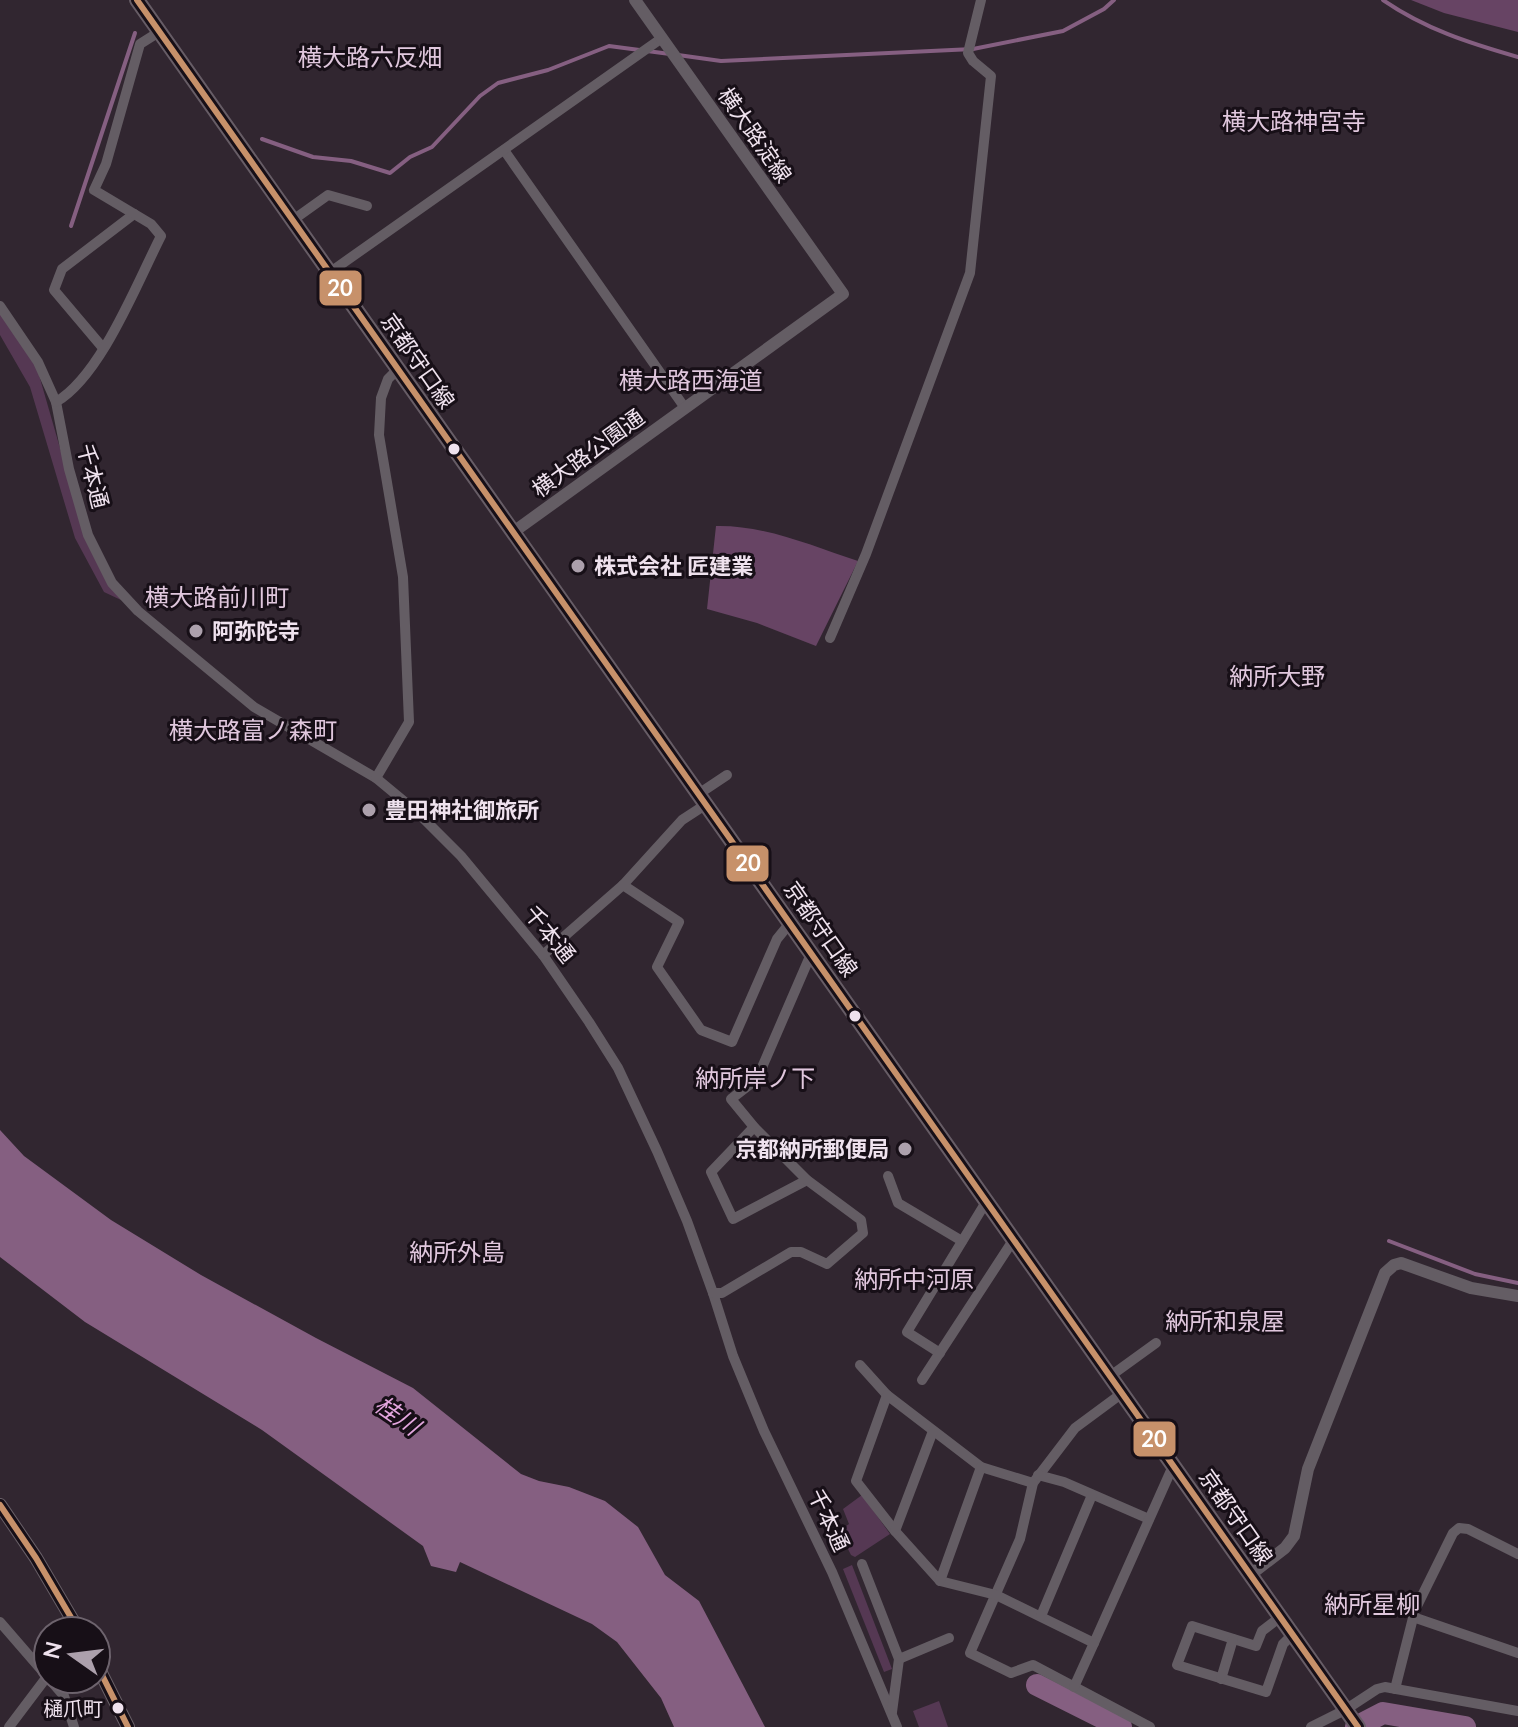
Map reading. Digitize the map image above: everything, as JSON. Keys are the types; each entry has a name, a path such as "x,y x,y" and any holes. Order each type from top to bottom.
{"main road":[{"name":"京都守口線","path":"137,0 1350,1717"},
{"path":"0,1505 70,1615"},
{"path":"112,1695 128,1727"}],"street":[{"name":"横大路淀線","path":"635,0 843,294"},
{"path":"830,638 871,539 970,273 991,76 973,61 968,50 981,0"},
{"path":"56,402 70,394 103,348 161,236 151,224 94,190 106,164 140,44 159,32"},
{"path":"329,273 662,38"},
{"path":"504,150 685,408"},
{"path":"293,220 328,195 367,206"},
{"path":"103,348 54,290 62,269 134,214"},
{"name":"横大路公園通","path":"512,533 843,294"},
{"name":"千本通","path":"0,306 38,362 56,402 69,469 88,535 112,583 150,621 254,707 376,778 417,812 461,856 543,955 618,1068 687,1221 733,1356 764,1431 832,1572 897,1727"},
{"path":"376,778 409,722 403,577 379,435 381,398 388,379 397,370"},
{"path":"543,955 623,885 727,775"},
{"path":"623,885 679,922 657,967 701,1030 732,1042 777,939 790,923"},
{"path":"713,1293 722,1293 791,1252 801,1252 827,1264 863,1233 861,1220 807,1180 731,1099 757,1079 811,954"},
{"path":"754,1127 710,1176 733,1219 807,1180"},
{"path":"888,1176 898,1203 962,1241"},
{"path":"940,1353 907,1332 986,1202"},
{"path":"922,1380 1012,1242"},
{"path":"1250,1575 1285,1548 1294,1536 1308,1469 1385,1273 1401,1263 1471,1288 1518,1296"},
{"path":"1109,1377 1156,1343"},
{"path":"860,1365 887,1395 981,1467 1064,1482 1149,1519"},
{"path":"1121,1394 1075,1428 1035,1479 1020,1539 970,1653 1011,1673 1033,1665 1150,1727"},
{"path":"887,1395 856,1481 895,1531 940,1581 996,1595 1094,1643"},
{"path":"895,1531 933,1431"},
{"path":"1074,1687 1173,1466"},
{"path":"940,1581 981,1467"},
{"path":"1041,1616 1092,1495"},
{"path":"1395,1689 1413,1617 1453,1533 1459,1528 1468,1529 1518,1554"},
{"path":"862,1564 899,1659 892,1714"},
{"path":"1413,1617 1518,1653"},
{"path":"1279,1618 1262,1631 1256,1646 1192,1626 1177,1665 1266,1692 1283,1644 1292,1635"},
{"path":"0,1622 32,1661"},
{"path":"899,1659 949,1638"},
{"path":"1221,1679 1233,1639"},
{"path":"1311,1727 1350,1717 1377,1689 1395,1689 1518,1711"},
{"path":"9,1727 33,1695"},
{"path":"63,1695 74,1727"}],"shaded area":[{"path":"1411,0 1518,0 1518,32 1444,13"},
{"path":"0,313 37,368 85,535 121,600 104,592 75,538 30,387 0,335"},
{"path":"716,526 770,533 858,561 816,646 757,623 707,609"},
{"path":"862,1495 890,1534 855,1557 839,1531 849,1524 843,1509"},
{"path":"852,1565 892,1669 884,1672 843,1569"},
{"path":"939,1701 948,1727 919,1727 913,1711"}],"water":[{"name":"桂川","path":"0,1130 24,1156 111,1220 201,1275 413,1388 521,1474 605,1501 638,1527 665,1575 699,1601 765,1727 674,1727 661,1698 617,1642 592,1624 460,1562 456,1572 431,1566 423,1546 262,1430 85,1322 0,1257"}],"waterway":[{"path":"678,55 721,61 973,49 1063,31 1104,9 1114,0"},
{"path":"1383,0 1448,34 1518,57"},
{"path":"71,226 135,33"},
{"path":"262,139 313,157 351,161 390,173 410,157 432,147 480,96 498,83 548,70 609,46 670,54"},
{"path":"1389,1241 1475,1274 1518,1283"},
{"path":"1037,1685 1121,1727"},
{"path":"1356,1727 1383,1713 1465,1727"}],"transit line":[{"name":"20","path":"137,0 1358,1727"},
{"name":"20","path":"0,1505 70,1615"},
{"name":"20","path":"112,1695 128,1727"}],"place":[{"name":"株式会社 匠建業","path":"578,566"},
{"name":"阿弥陀寺","path":"196,631"},
{"name":"豊田神社御旅所","path":"369,810"},
{"name":"京都納所郵便局","path":"905,1149"},
{"name":"樋爪町","path":"118,1708"}],"district":[{"name":"横大路六反畑","path":"370,58"},
{"name":"横大路神宮寺","path":"1294,122"},
{"name":"横大路西海道","path":"691,381"},
{"name":"横大路前川町","path":"217,598"},
{"name":"納所大野","path":"1277,677"},
{"name":"横大路富ノ森町","path":"253,731"},
{"name":"納所岸ノ下","path":"755,1079"},
{"name":"納所外島","path":"457,1253"},
{"name":"納所中河原","path":"914,1280"},
{"name":"納所和泉屋","path":"1225,1322"},
{"name":"納所星柳","path":"1372,1605"}]}
